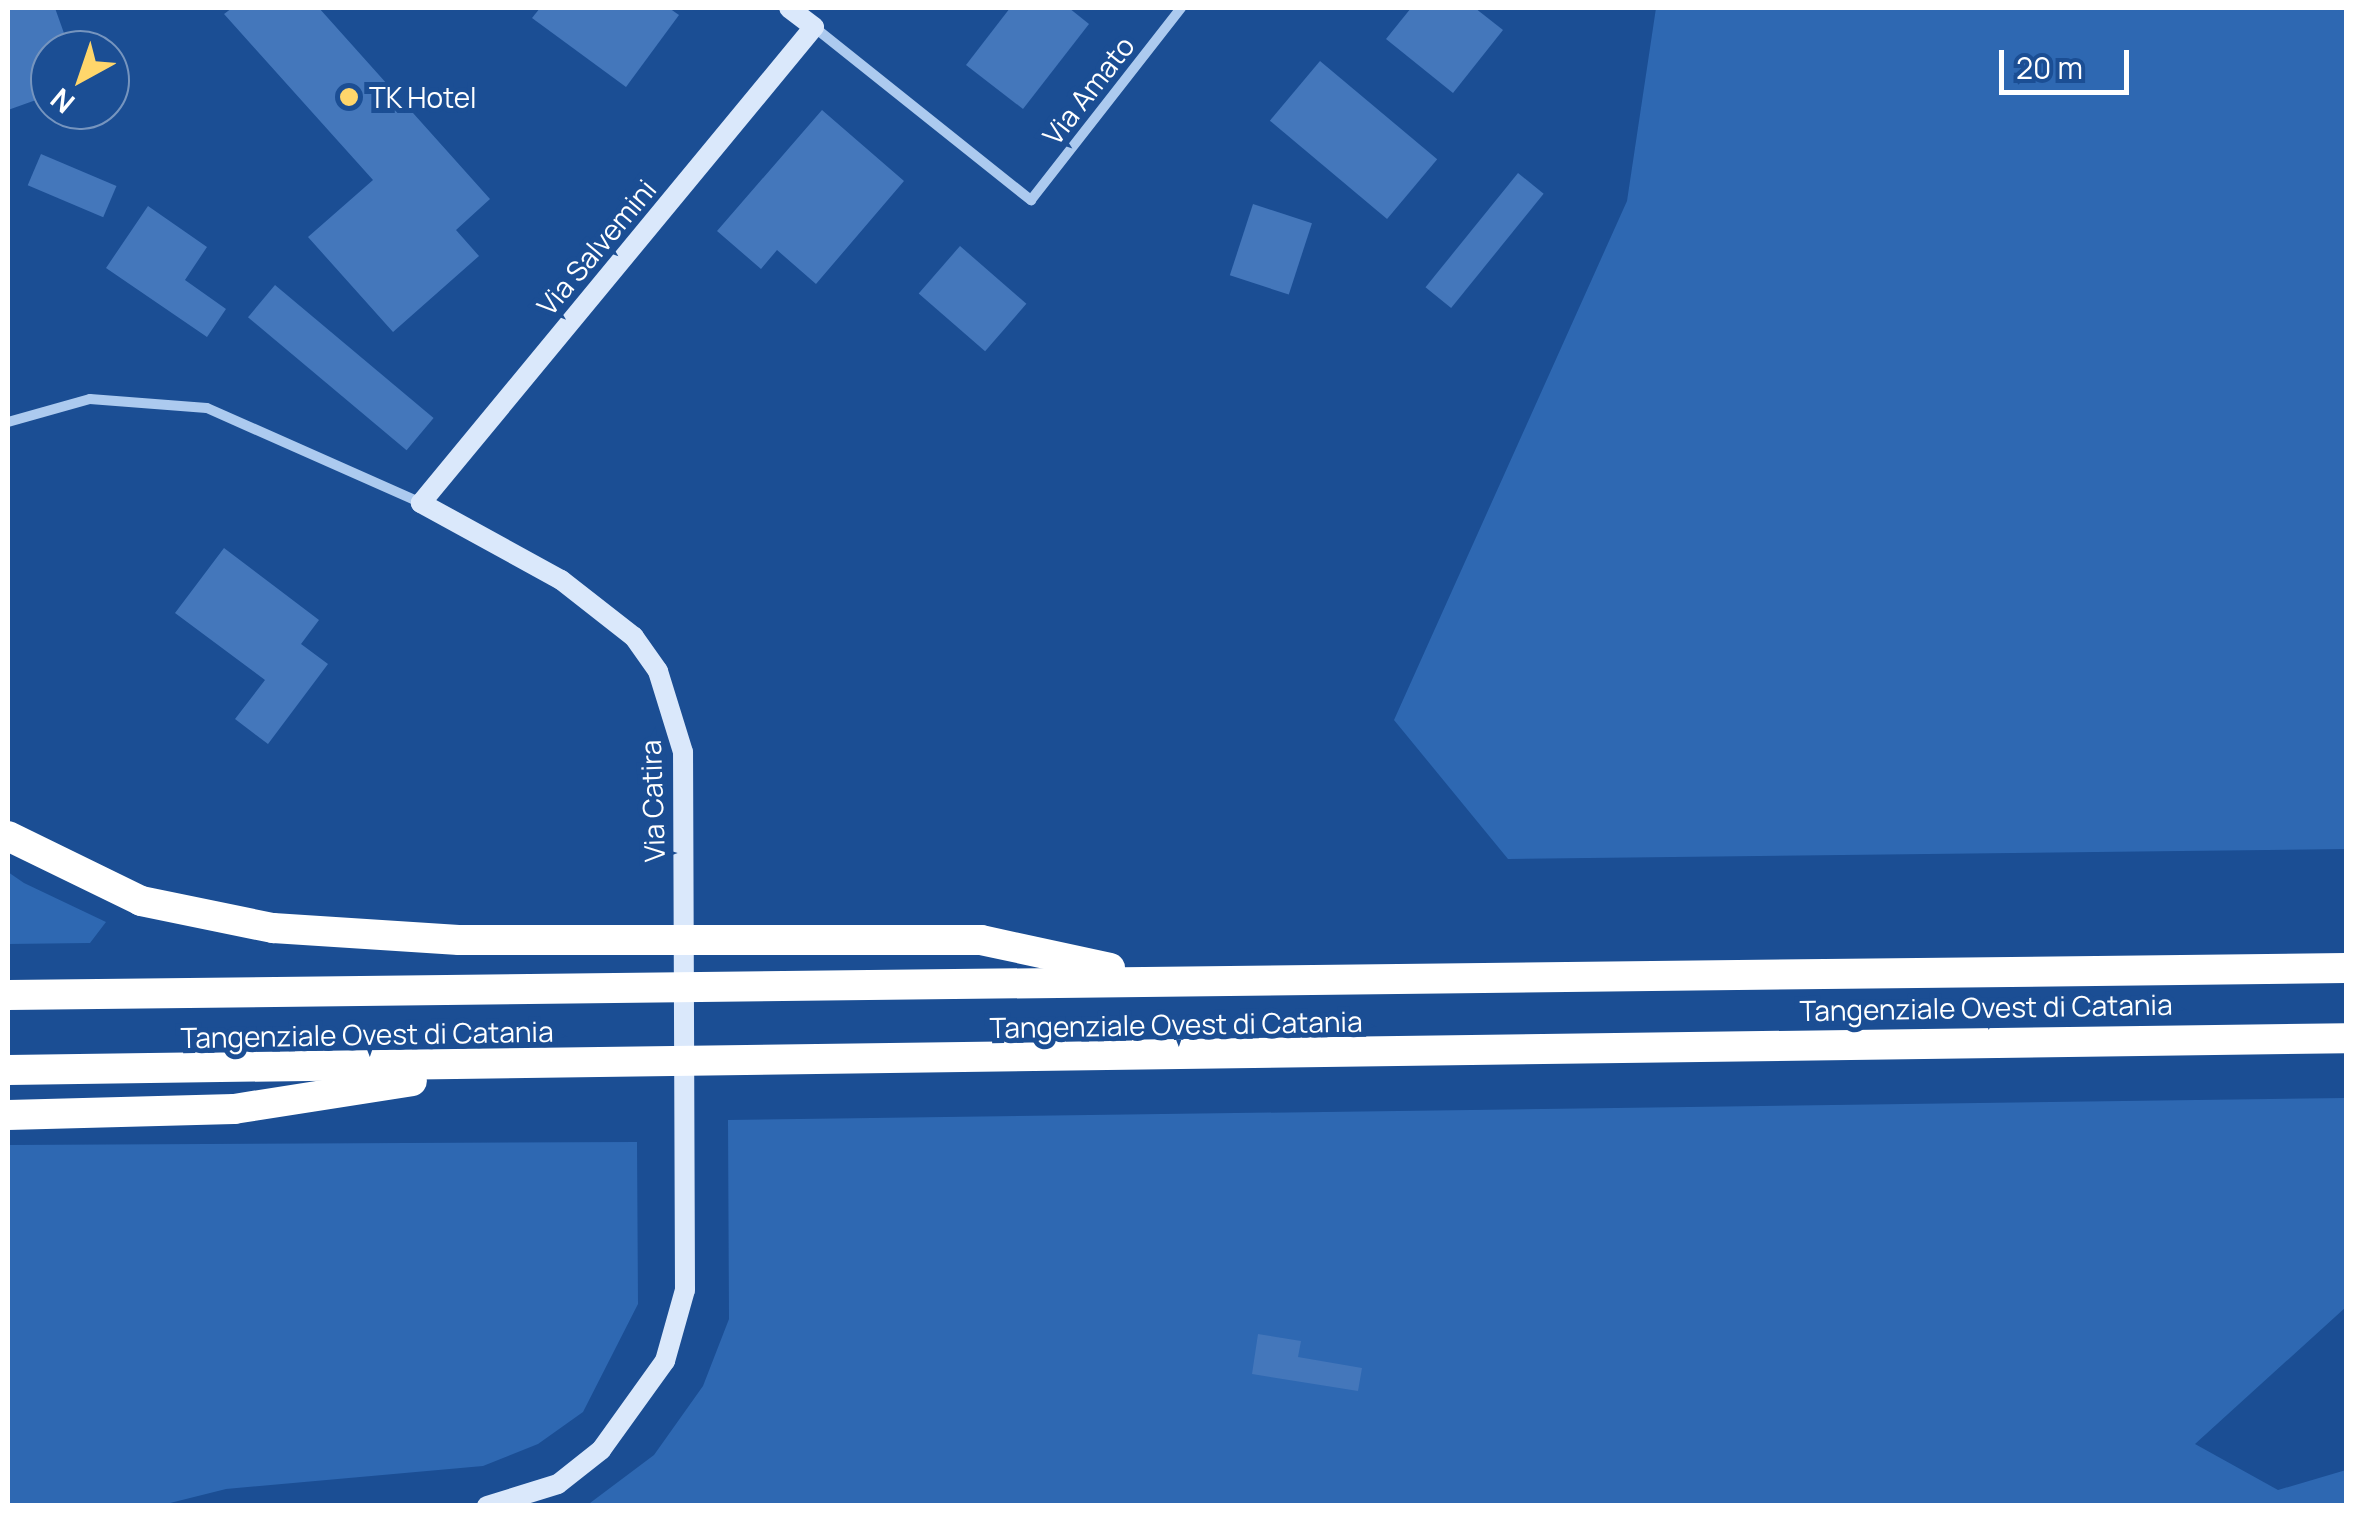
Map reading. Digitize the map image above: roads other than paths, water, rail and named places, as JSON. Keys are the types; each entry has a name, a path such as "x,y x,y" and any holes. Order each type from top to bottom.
{"highway":[{"path":"8,836 141,901 272,928 459,940 981,940 1162,980"},
{"name":"Tangenziale Ovest di Catania","path":"8,995 2346,968"},
{"name":"Tangenziale Ovest di Catania","path":"8,1070 2346,1038"},
{"path":"8,1115 234,1109 518,1065"}],"street":[{"path":"790,8 814,27"},
{"name":"Via Amato","path":"814,27 1030,200 1182,8"},
{"name":"Via Salvemini","path":"420,502 814,27"},
{"name":"Via Catira","path":"8,422 90,399 207,408 420,502 602,608 658,670 683,752 685,1290 665,1360 601,1450 558,1484 487,1506"}],"place":[{"name":"TK Hotel","path":"349,97"}]}
